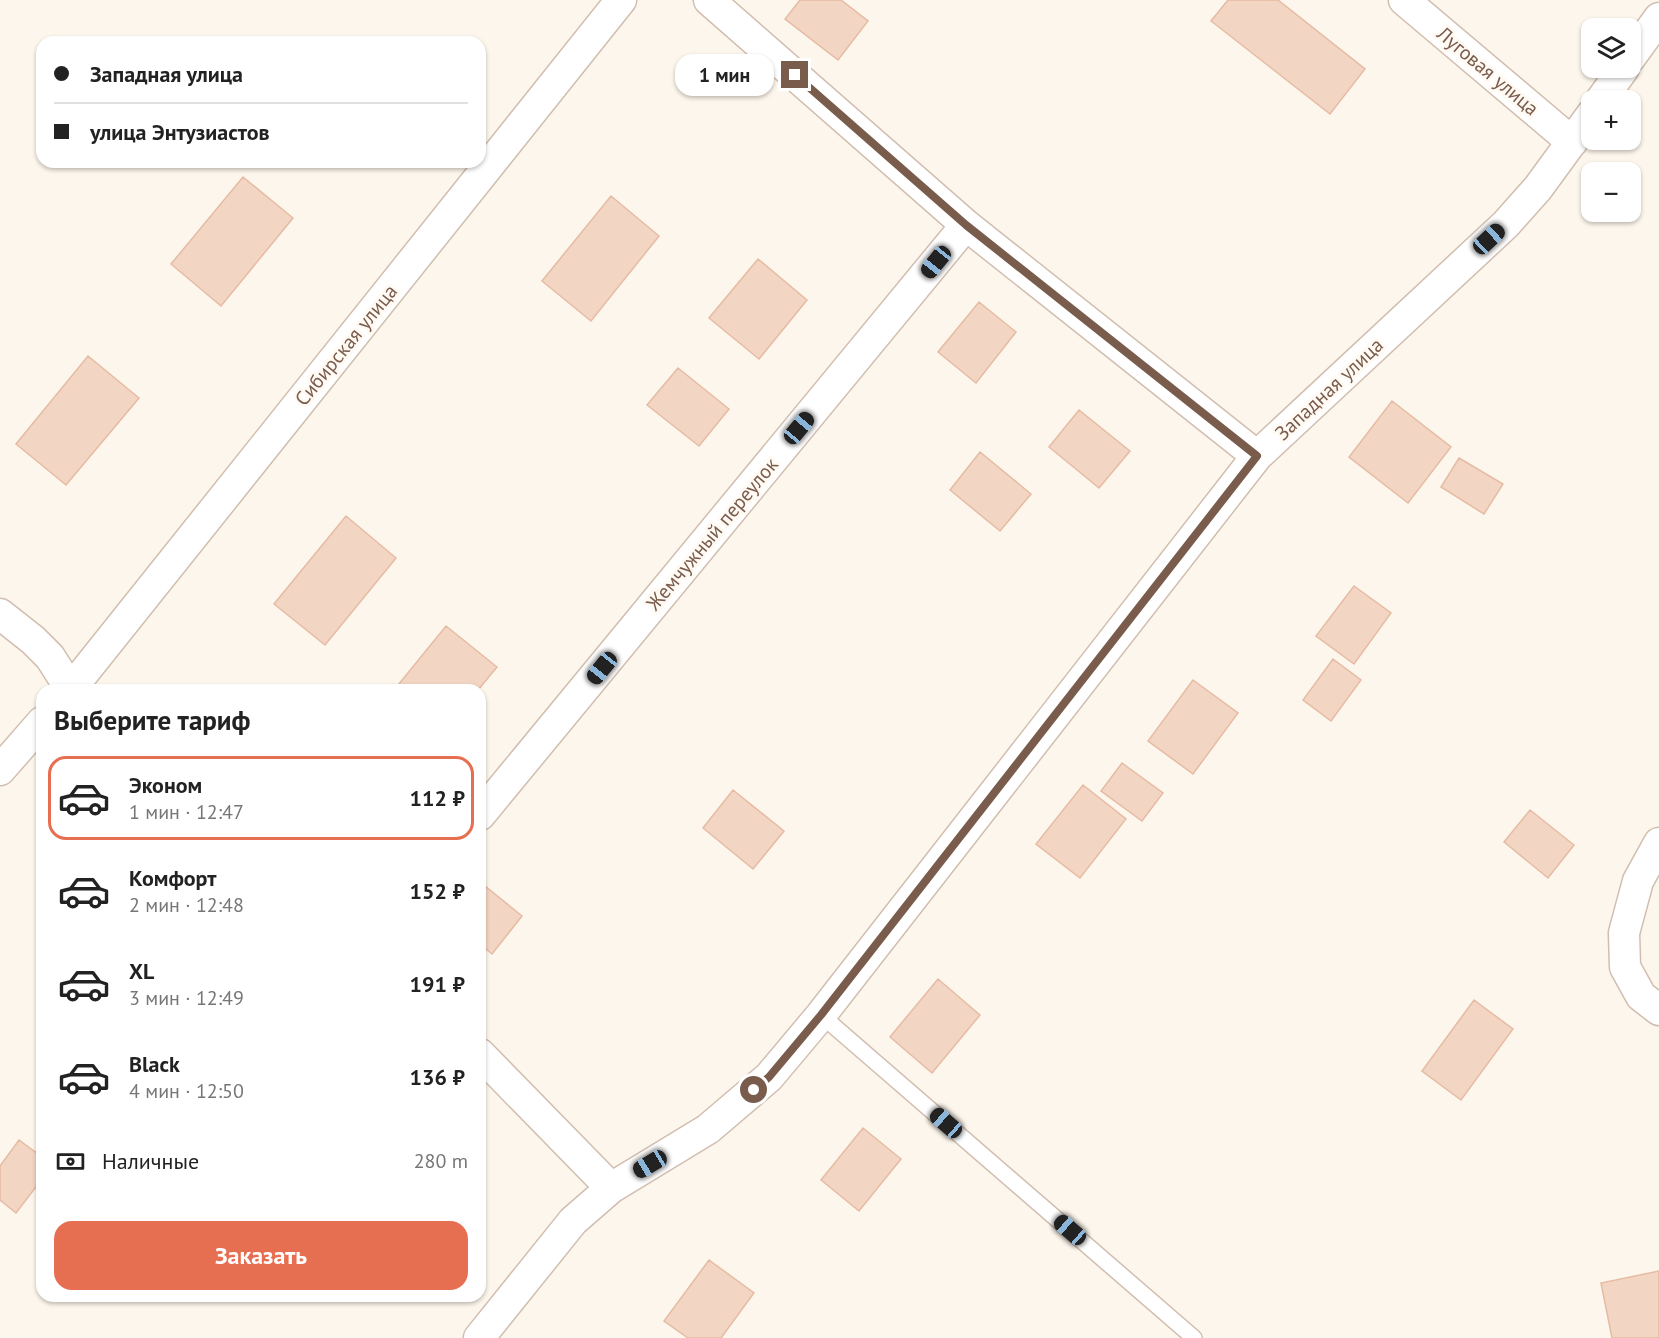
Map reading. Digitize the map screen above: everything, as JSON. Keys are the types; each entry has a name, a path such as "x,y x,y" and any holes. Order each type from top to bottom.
{"street":[{"name":"Сибирская улица","path":"76,684 621,0"},
{"path":"709,0 966,225 1257,456"},
{"name":"Луговая улица","path":"1404,0 1572,142"},
{"path":"1641,43 1659,18"},
{"name":"Западная улица","path":"479,1338 573,1221 611,1188 708,1130 769,1077 821,1015 1257,456 1506,224 1538,188 1581,129"},
{"name":"Жемчужный переулок","path":"486,808 966,225"},
{"path":"0,614 33,640 50,657 67,684"},
{"path":"0,770 36,729"},
{"path":"1659,843 1638,881 1624,933 1625,967 1641,996 1659,1010"},
{"path":"486,1060 611,1188"}],"lane":[{"path":"821,1015 1194,1338"}],"building":[{"path":"800,0 841,0 868,21 838,60 785,19"},
{"path":"1228,0 1278,0 1365,69 1330,114 1211,21"},
{"path":"243,177 293,218 221,306 171,264"},
{"path":"611,196 659,236 591,321 542,281"},
{"path":"758,259 807,300 759,359 709,318"},
{"path":"979,302 1016,332 976,383 938,352"},
{"path":"88,356 139,398 66,485 16,444"},
{"path":"678,368 729,409 699,446 647,405"},
{"path":"1392,401 1451,447 1408,503 1349,457"},
{"path":"1079,410 1130,451 1099,488 1049,447"},
{"path":"980,452 1031,494 1000,531 950,490"},
{"path":"1459,458 1503,484 1484,514 1441,487"},
{"path":"346,516 396,558 325,645 274,604"},
{"path":"1354,586 1391,613 1354,664 1316,636"},
{"path":"446,626 497,667 483,684 399,684"},
{"path":"1333,659 1361,680 1331,721 1303,700"},
{"path":"1193,680 1238,713 1193,774 1148,741"},
{"path":"1122,763 1163,793 1142,821 1101,791"},
{"path":"1083,785 1126,819 1080,878 1036,844"},
{"path":"733,790 784,831 753,869 703,828"},
{"path":"1530,810 1574,845 1548,878 1504,842"},
{"path":"486,887 522,916 492,954 486,949"},
{"path":"938,979 980,1015 932,1073 890,1037"},
{"path":"1474,1000 1513,1029 1461,1100 1422,1071"},
{"path":"863,1128 901,1159 859,1211 821,1180"},
{"path":"19,1140 36,1153 36,1187 16,1213 0,1200 0,1166"},
{"path":"709,1260 754,1293 721,1338 688,1338 664,1321"},
{"path":"1659,1271 1659,1338 1612,1338 1601,1283"}],"route":[{"path":"754,1090 769,1077 821,1015 1257,456 966,225 795,75"}]}
